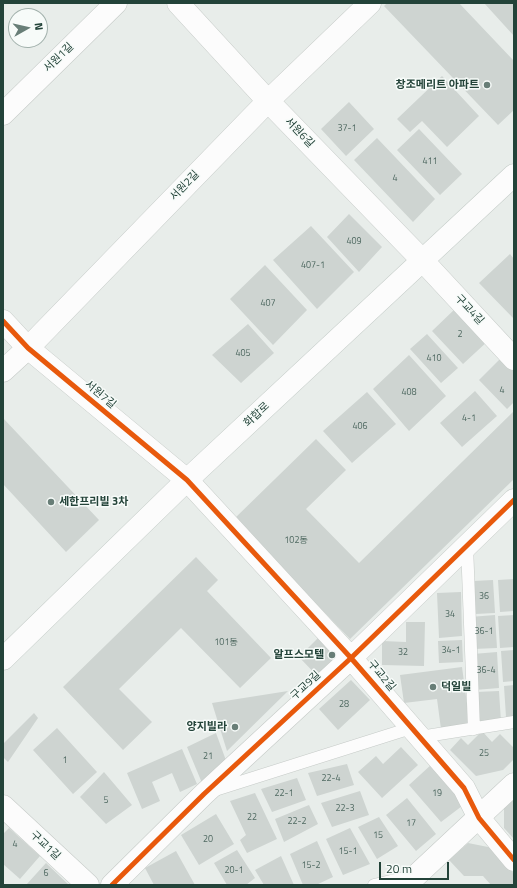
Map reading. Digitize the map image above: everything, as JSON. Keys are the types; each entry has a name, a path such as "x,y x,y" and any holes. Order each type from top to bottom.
{"street":[{"name":"서원1길","path":"3,114 116,3"},
{"name":"서원6길","path":"178,3 268,101 423,261"},
{"name":"서원2길","path":"3,371 28,348 268,101 370,3"},
{"name":"화합로","path":"3,659 187,480 514,175"},
{"name":"구교4길","path":"423,261 514,359"},
{"name":"서원7길","path":"3,321 28,348 187,480"},
{"name":"구교2길","path":"187,480 351,658 464,788 478,818 514,860"},
{"name":"구교9길","path":"112,885 204,794 351,658 514,500"},
{"path":"411,880 514,784"},
{"name":"구교1길","path":"3,806 88,885"}],"lane":[{"path":"467,545 474,729"},
{"path":"204,794 415,732 474,729 514,722"},
{"path":"374,885 411,880"}],"building":[{"name":"창조메리트 아파트","path":"387,3 459,3 514,61 514,110 498,125 384,6"},
{"path":"484,3 514,3 514,36"},
{"path":"442,76 479,116 447,147 422,121 410,132 397,119"},
{"path":"349,102 374,129 346,156 321,129"},
{"path":"419,129 462,174 440,195 397,150"},
{"path":"377,138 435,199 413,222 354,160"},
{"path":"349,214 382,247 359,272 327,237"},
{"path":"311,226 354,272 317,309 273,260"},
{"path":"510,254 514,259 514,319 479,283"},
{"path":"265,265 307,310 273,345 230,299"},
{"path":"457,307 489,340 463,364 432,331"},
{"path":"248,324 274,353 241,383 212,355"},
{"path":"427,334 458,368 441,383 410,349"},
{"path":"409,355 446,396 409,431 373,389"},
{"path":"503,356 514,368 514,402 507,409 479,380"},
{"path":"475,391 497,416 462,447 440,423"},
{"path":"367,392 396,424 352,463 323,431"},
{"path":"514,411 514,479 350,639 234,519 316,439 346,470 306,509 359,563"},
{"name":"세한프리빌 3차","path":"3,418 99,520 66,552 3,484"},
{"path":"196,557 218,580 207,591 271,658 240,688 181,628 119,689 152,722 123,750 63,687"},
{"path":"514,579 514,611 500,612 498,580"},
{"path":"493,580 495,613 475,614 473,581"},
{"path":"461,592 462,636 439,638 437,593"},
{"path":"495,615 497,648 473,649 470,617"},
{"path":"514,615 514,647 500,648 498,616"},
{"path":"406,622 425,622 424,666 382,665 382,641 406,642"},
{"path":"321,635 335,650 337,664 321,680 299,657"},
{"path":"462,640 463,662 439,663 438,641"},
{"path":"514,650 514,681 503,682 501,651"},
{"path":"497,652 499,688 475,690 473,654"},
{"name":"덕일빌","path":"462,667 470,726 441,729 437,699 404,703 400,675"},
{"path":"351,680 370,700 338,730 319,709"},
{"path":"514,685 514,716 506,717 504,686"},
{"name":"양지빌라","path":"288,691 227,751 212,703"},
{"path":"499,691 501,722 479,724 476,692"},
{"path":"34,713 38,718 8,762 3,757 3,744"},
{"path":"57,728 97,772 73,794 33,750"},
{"path":"482,731 492,742 500,734 514,748 514,759 503,770 476,776 450,750 461,738 468,745"},
{"path":"216,733 228,766 202,783 187,747"},
{"path":"401,747 418,765 382,798 358,772 376,756 383,764"},
{"path":"182,749 197,784 180,792 172,773 152,782 160,801 142,809 127,773"},
{"path":"347,764 354,785 317,796 308,773"},
{"path":"432,764 466,803 441,822 409,785"},
{"path":"104,772 132,805 106,824 80,797"},
{"path":"297,778 306,800 272,812 261,789"},
{"path":"360,791 369,815 332,827 321,803"},
{"path":"255,793 277,839 247,853 240,840 246,835 230,801"},
{"path":"407,798 436,834 416,851 386,815"},
{"path":"514,799 514,839 504,828 504,808"},
{"path":"309,805 318,824 284,842 275,819"},
{"path":"216,814 234,844 199,865 181,835"},
{"path":"379,817 398,846 377,859 358,827"},
{"path":"9,828 40,856 20,879 3,864 3,834"},
{"path":"350,828 370,864 343,875 326,839"},
{"path":"317,841 333,877 316,885 303,885 290,854"},
{"path":"468,843 493,848 514,874 514,885 491,885 483,876 464,876 449,860"},
{"path":"237,850 255,878 246,885 227,885 214,863"},
{"path":"176,851 195,885 154,885 145,868"},
{"path":"281,856 294,885 264,885 255,870"},
{"path":"46,863 69,885 26,885"}],"cycle path":[{"path":"3,321 28,348 187,480 351,658 464,788 479,818 514,860"},
{"path":"112,885 204,794 351,658 514,500"}],"place":[{"name":"창조메리트 아파트","path":"487,85"},
{"name":"세한프리빌 3차","path":"51,502"},
{"name":"알프스모텔","path":"332,655"},
{"name":"덕일빌","path":"433,687"},
{"name":"양지빌라","path":"235,727"}]}
